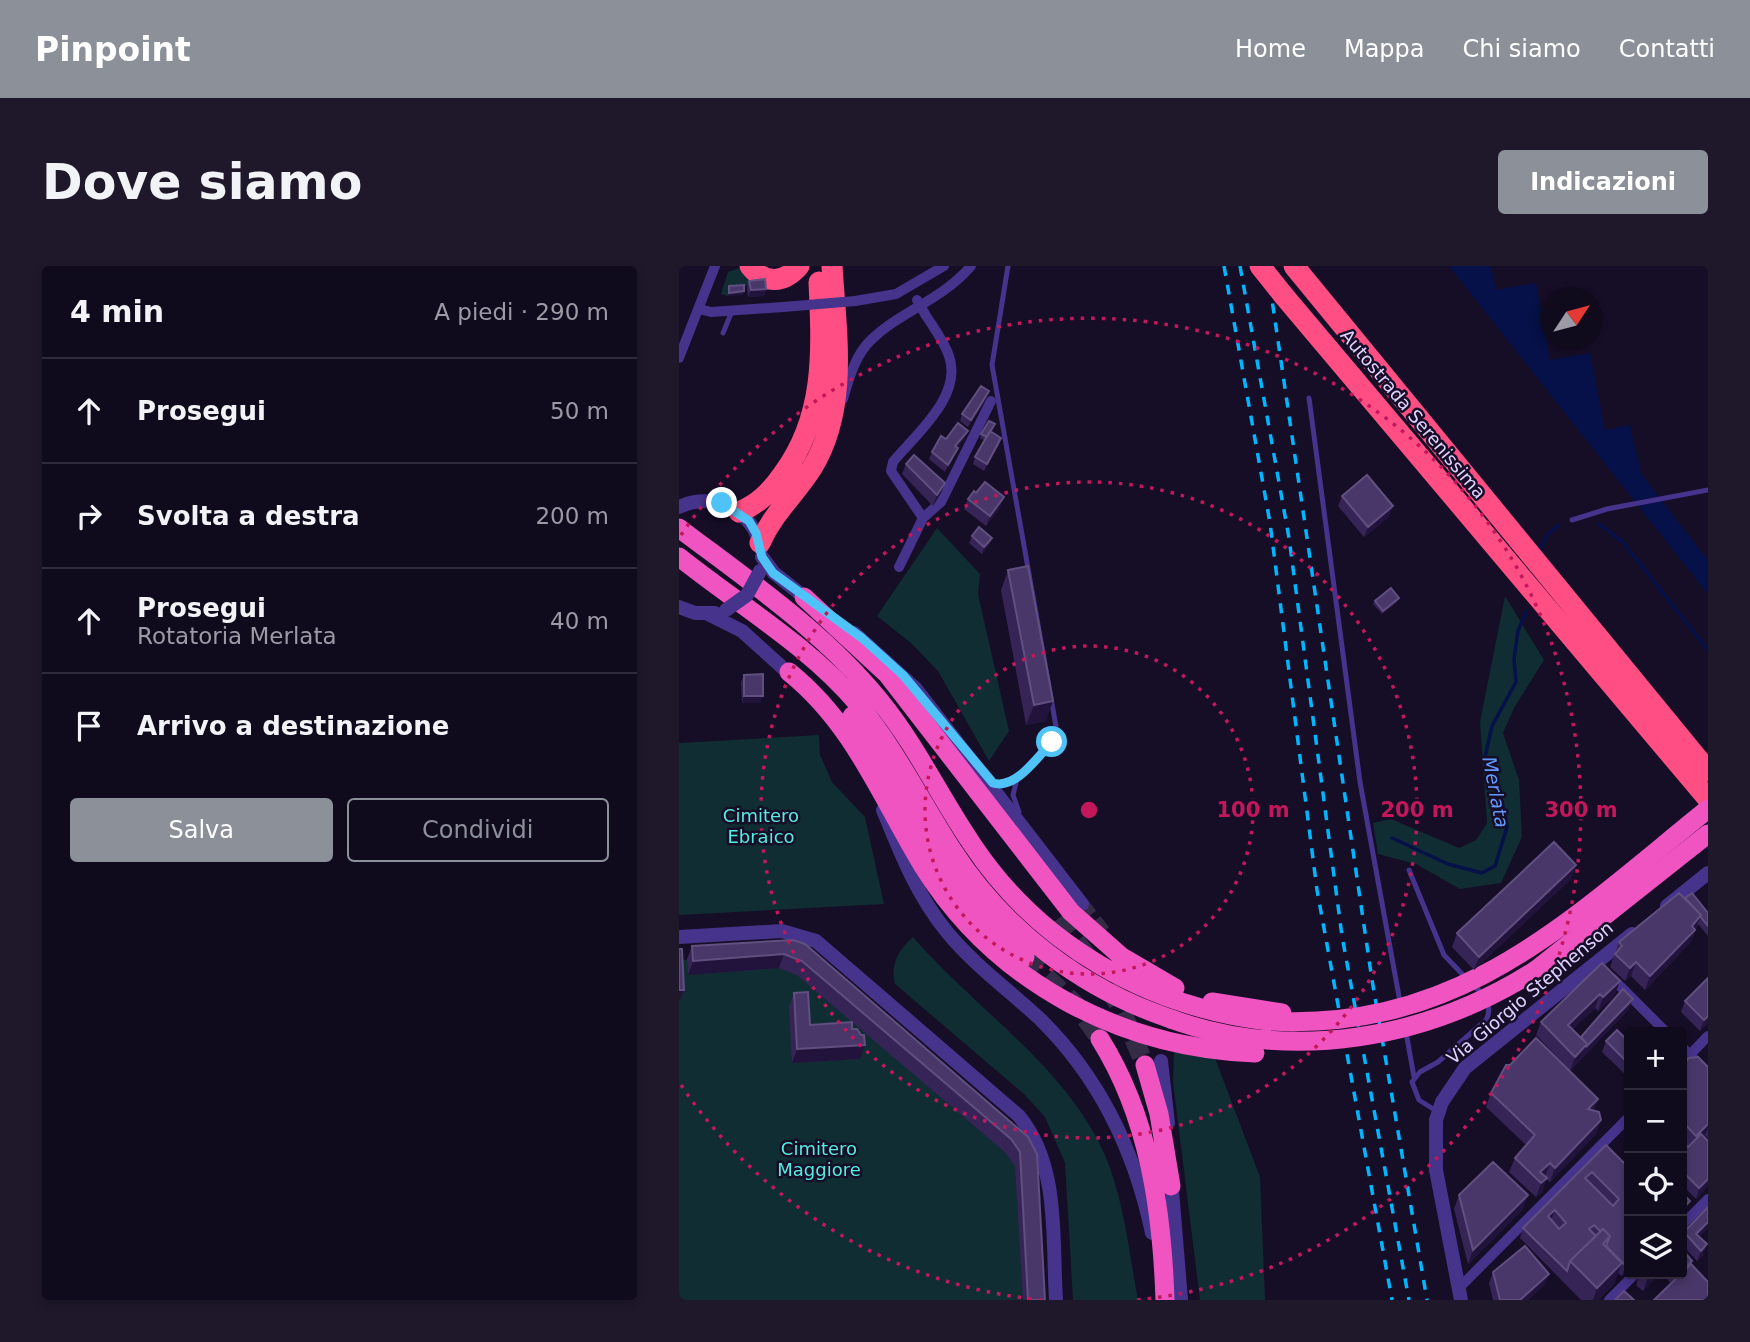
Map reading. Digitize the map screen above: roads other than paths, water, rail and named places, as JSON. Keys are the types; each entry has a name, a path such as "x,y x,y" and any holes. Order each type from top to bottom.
{"highway":[{"path":"750,266 762,277 785,278 799,266"},
{"path":"739,512 762,499 780,479 797,452 812,418 819,393 822,348 818,266"},
{"path":"760,557 773,515 800,485 823,446 830,426 837,386 832,266"},
{"name":"Autostrada Serenissima","path":"1260,266 1506,562"},
{"path":"1294,266 1708,771"},
{"path":"679,528 844,651 871,677 1059,918"},
{"path":"679,557 787,637 846,690 887,741 961,863 1009,920 1077,974 1112,995 1171,1019 1221,1034 1287,1042 1330,1041 1405,1017 1529,951 1708,809"},
{"path":"1506,562 1708,799"},
{"path":"1506,562 1568,648 1708,820"},
{"path":"704,577 834,692 875,749 917,824 959,888 989,923 1025,957"},
{"path":"804,597 863,648 893,681 1071,912 1094,936 1138,969 1180,991 1244,1009 1301,1014 1371,1006 1405,1017"},
{"path":"776,601 853,670 885,707 912,745 978,853 1023,907 1086,957 1161,995 1223,1014 1290,1023 1405,1017 1461,1009 1523,978 1577,940 1708,834"},
{"path":"789,672 811,689 839,720 870,768 923,865 979,936 1021,973 1076,1008 1125,1029 1182,1046 1255,1053 1329,1049 1373,1042 1405,1017"},
{"path":"1100,1039 1130,1099 1145,1143 1154,1186 1164,1300"},
{"path":"1153,1063 1171,1186"}],"street":[{"path":"679,358 715,266"},
{"path":"699,309 707,312 732,311 887,297 909,288 944,266"},
{"path":"823,446 856,362 870,341 936,299 971,266"},
{"path":"909,288 950,358 950,386 942,402 893,462 891,471 923,517"},
{"path":"899,567 923,517 941,502 991,401"},
{"path":"682,505 715,502 739,512 754,529 760,557 773,573 862,638 903,675 1082,904"},
{"path":"679,621 701,613 726,610 747,595 760,557"},
{"path":"679,607 734,625 789,672 828,716 857,758 912,878 933,914 972,959 1054,1034 1098,1092 1124,1142 1140,1184 1153,1236 1164,1300"},
{"name":"Via Giorgio Stephenson","path":"1460,1295 1436,1170 1434,1139 1438,1112 1447,1092 1465,1068 1708,873"},
{"path":"679,937 793,933 816,942 1019,1116 1030,1129 1044,1159 1048,1176 1056,1300"},
{"path":"1613,979 1662,1027"},
{"path":"1687,1053 1708,1036"},
{"path":"1687,1057 1708,1073"},
{"path":"1460,1295 1624,1122"},
{"path":"1171,1186 1181,1300"},
{"path":"1687,1220 1708,1199"},
{"path":"1609,1300 1630,1279"}],"lane":[{"path":"986,778 998,785 1017,779 1052,742 1057,732 992,365 1008,266"},
{"path":"723,333 732,311"},
{"path":"1310,398 1360,782 1405,1017 1414,1077 1413,1089 1419,1100 1438,1112"},
{"path":"1572,520 1636,503 1708,490"},
{"path":"1017,779 1014,801 1045,856"},
{"path":"1409,870 1444,955 1480,991 1490,1011 1483,1025 1473,1035 1414,1077"}],"waterway":[{"name":"Merlata","path":"1599,524 1623,542 1708,650"},
{"name":"Merlata","path":"1541,547 1547,535 1559,525"},
{"name":"Merlata","path":"1392,838 1448,864 1482,873 1495,866 1507,827 1504,809 1487,772 1485,757 1492,726 1516,682 1514,659 1518,631 1526,612"}],"tunnel":[{"path":"1082,904 1107,936"},
{"path":"1059,918 1087,956"},
{"path":"1025,957 1076,1005 1100,1039"},
{"path":"1108,987 1120,1007 1145,1065"}],"railway":[{"path":"1224,266 1270,523 1317,890 1392,1300"},
{"path":"1240,266 1289,538 1342,936 1409,1300"},
{"path":"1267,266 1372,980 1427,1300"}],"park label":[{"name":"Cimitero Ebraico","path":"761,826"},
{"name":"Cimitero Maggiore","path":"819,1159"}]}
